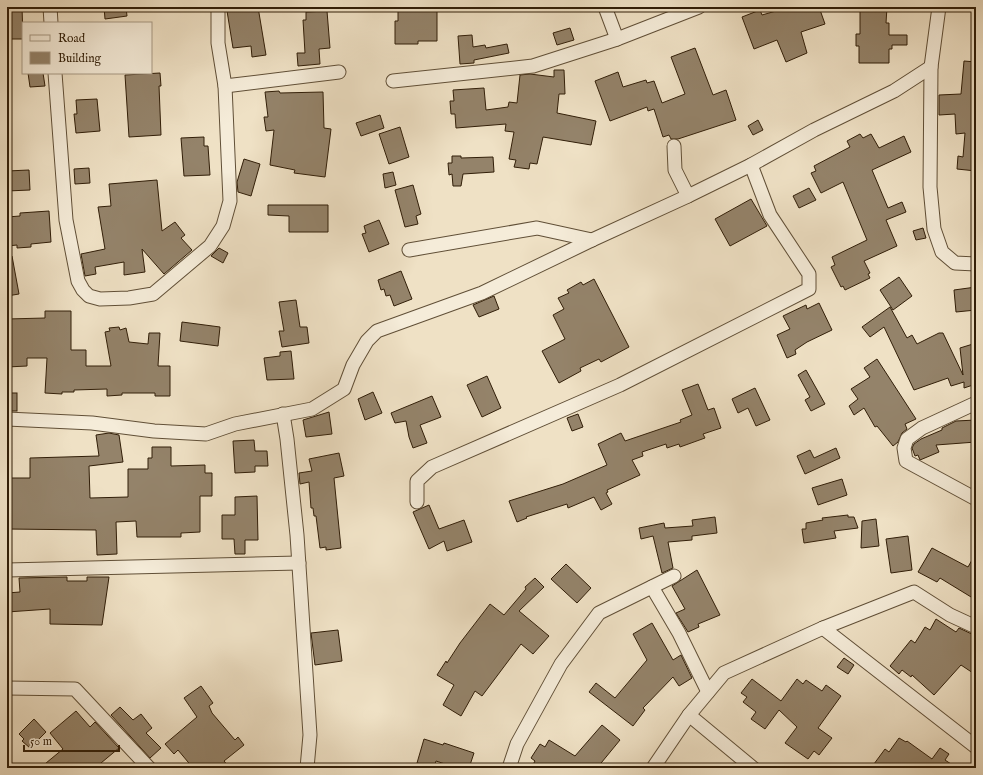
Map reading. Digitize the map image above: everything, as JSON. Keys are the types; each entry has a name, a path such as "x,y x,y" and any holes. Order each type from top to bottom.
{"street":[{"path":"50,7 51,22"},
{"path":"55,74 69,242 80,285 89,296 100,300 129,298 153,294 210,246 223,226 230,201 225,86 218,43 218,7"},
{"path":"605,7 617,39"},
{"path":"393,81 533,66 617,39 699,7"},
{"path":"939,7 931,67 930,187 934,229 942,252 955,263 976,264"},
{"path":"7,419 92,422 154,431 206,434 235,424 312,409 344,389 353,365 367,341 377,331 482,293 688,196 751,165 814,130 894,91 931,67"},
{"path":"225,86 339,72"},
{"path":"674,146 675,170 688,196"},
{"path":"417,502 417,481 432,467 620,386 808,289 808,274 770,215 751,165"},
{"path":"409,250 537,228 592,240"},
{"path":"976,403 922,428 906,439 904,448 906,461 976,499"},
{"path":"283,414 288,447 299,563 310,735 307,768"},
{"path":"7,570 299,563"},
{"path":"509,768 517,744 560,664 599,613 674,576"},
{"path":"652,587 679,633 708,692"},
{"path":"653,768 689,715 724,673 823,628 914,592 950,615 976,627"},
{"path":"823,628 976,747"},
{"path":"7,688 75,689 149,768"},
{"path":"689,715 753,768"}],"building":[{"path":"7,7 22,7 22,39 7,39"},
{"path":"104,7 126,7 127,16 105,19"},
{"path":"258,7 266,55 252,57 251,46 233,48 227,11"},
{"path":"398,7 437,7 437,41 418,41 418,44 395,44 395,21 398,21"},
{"path":"790,7 819,7 825,24 801,32 807,53 786,62 777,40 754,49 742,17 760,10 762,15"},
{"path":"860,7 887,7 886,23 889,23 889,35 907,35 907,45 892,45 892,49 889,49 889,63 859,63 859,46 856,46 856,34 860,34"},
{"path":"327,11 330,48 319,49 320,64 298,66 297,53 305,53 303,20 306,20 306,12"},
{"path":"570,28 574,40 557,45 553,33"},
{"path":"472,35 473,47 485,45 486,48 507,44 509,53 474,60 474,63 460,64 458,36"},
{"path":"695,48 713,95 726,90 736,120 678,139 671,139 669,135 663,137 654,109 648,111 647,107 610,121 595,81 618,72 623,87 646,80 647,83 654,81 662,103 685,94 671,57"},
{"path":"964,61 976,62 976,171 957,169 958,156 963,157 965,133 956,134 955,114 939,115 939,95 961,94"},
{"path":"554,70 564,70 565,94 559,94 557,113 596,121 591,145 543,137 537,164 530,163 529,169 514,167 516,160 509,159 514,132 505,131 506,124 456,128 455,114 451,114 450,101 454,101 453,90 484,88 486,110 508,107 509,102 517,103 520,75 530,74 554,77"},
{"path":"160,73 161,86 159,86 161,135 129,137 125,75"},
{"path":"28,74 43,74 45,86 30,87"},
{"path":"279,91 280,93 323,92 324,128 331,129 325,177 294,173 295,170 270,165 274,130 266,131 264,117 268,117 265,92"},
{"path":"97,99 100,131 76,133 74,114 77,114 76,100"},
{"path":"380,115 384,128 361,136 356,123"},
{"path":"758,120 763,130 753,135 748,126"},
{"path":"400,127 409,157 389,164 379,134"},
{"path":"860,134 863,138 871,134 879,148 904,136 911,152 872,170 888,208 902,202 906,212 886,220 897,246 864,261 870,273 868,274 870,278 845,290 843,286 841,287 831,267 835,265 832,257 867,240 843,182 821,193 811,173 816,171 814,166 850,147 847,141"},
{"path":"204,137 204,146 208,146 210,175 184,176 181,138"},
{"path":"452,156 461,156 461,158 493,157 494,172 463,174 461,186 453,186 452,174 449,175 448,163 452,163"},
{"path":"244,159 260,164 251,196 238,192 237,182"},
{"path":"89,168 90,183 75,184 74,169"},
{"path":"29,170 30,190 7,191 7,171"},
{"path":"393,172 396,185 385,188 383,174"},
{"path":"157,180 162,231 175,222 185,235 181,238 192,250 164,274 142,249 145,272 124,275 124,262 95,267 96,274 85,276 81,254 105,249 98,207 111,206 109,184"},
{"path":"413,185 421,214 416,216 418,224 405,227 395,190"},
{"path":"809,188 816,200 799,208 793,196"},
{"path":"751,199 767,226 730,246 715,219"},
{"path":"268,205 328,205 328,232 289,232 289,216 268,215"},
{"path":"49,211 51,242 31,244 31,247 17,248 17,245 7,246 7,217 20,216 20,213"},
{"path":"379,220 389,244 369,252 362,234 366,233 364,226"},
{"path":"923,228 926,238 916,240 913,231"},
{"path":"219,248 228,253 223,263 211,256"},
{"path":"7,256 12,256 19,294 7,296"},
{"path":"401,271 412,299 394,306 390,295 386,296 384,289 381,290 378,280"},
{"path":"899,277 912,296 893,310 880,290"},
{"path":"594,279 629,347 601,362 599,359 580,368 581,371 559,383 542,351 565,339 553,315 564,309 558,298 569,293 567,290 581,282 583,285"},
{"path":"976,287 976,310 956,312 954,290"},
{"path":"494,296 499,309 479,317 473,305"},
{"path":"296,300 300,327 307,327 309,343 282,347 279,331 284,331 279,302"},
{"path":"819,303 832,330 807,342 795,350 796,354 787,358 777,335 790,329 783,316 806,305 807,309"},
{"path":"890,307 907,338 912,335 917,344 939,333 943,333 963,375 960,348 973,344 976,353 976,384 964,388 964,382 951,386 948,378 914,390 884,327 870,337 862,327"},
{"path":"45,311 71,311 71,350 86,350 86,366 111,366 105,332 110,331 109,328 119,327 120,330 126,328 129,342 148,344 149,333 160,333 158,366 170,366 170,396 155,396 155,393 122,393 122,395 107,396 107,389 74,390 74,392 62,392 62,394 45,393 47,358 27,358 27,366 7,367 7,319 45,318"},
{"path":"182,322 220,327 218,346 180,341"},
{"path":"291,351 294,379 267,380 264,358 280,356 280,352"},
{"path":"877,359 916,419 905,424 907,429 902,433 898,442 893,446 877,426 875,427 864,408 854,415 849,406 858,399 851,389 870,377 864,368"},
{"path":"806,370 825,404 811,411 805,400 810,397 798,375"},
{"path":"487,376 501,408 482,417 467,385"},
{"path":"698,384 708,410 714,408 721,428 703,434 705,438 680,447 679,444 667,448 666,444 642,452 643,456 632,460 640,475 607,490 608,492 606,493 612,504 601,510 594,497 568,508 567,504 526,517 527,518 517,522 509,501 563,484 607,465 598,444 621,433 625,441 681,422 680,420 692,415 682,390"},
{"path":"755,388 770,420 756,426 748,408 738,413 732,399"},
{"path":"373,392 382,413 365,420 358,399"},
{"path":"7,393 17,393 17,411 7,411"},
{"path":"432,396 441,417 420,425 427,443 413,448 406,421 395,423 391,413"},
{"path":"329,412 332,434 306,437 303,420"},
{"path":"578,414 583,427 572,431 567,418"},
{"path":"976,420 976,442 936,445 939,452 920,460 918,455 915,456 912,448 914,444 921,439 942,430 942,428 956,421"},
{"path":"109,433 119,435 123,462 89,466 90,498 128,497 128,469 148,469 148,458 152,458 152,447 171,447 171,466 205,465 205,473 212,473 212,496 200,496 200,532 181,533 181,537 137,537 136,521 116,522 117,554 97,555 96,530 7,529 7,478 30,478 30,458 99,456 96,435"},
{"path":"254,440 255,451 267,451 268,466 255,466 255,472 235,473 233,441"},
{"path":"836,448 840,458 805,474 797,456 810,450 814,458"},
{"path":"339,453 344,476 334,478 341,548 326,550 326,547 320,548 316,516 314,516 313,508 311,508 309,482 300,484 299,473 312,471 309,459"},
{"path":"842,479 847,495 818,505 812,488"},
{"path":"257,496 258,540 245,540 245,554 235,554 234,539 222,539 222,515 235,515 235,497"},
{"path":"429,505 439,529 464,520 472,542 447,551 444,541 429,549 413,512"},
{"path":"848,515 848,517 854,517 858,528 834,531 836,538 804,543 802,529 806,529 806,523 823,520 822,518"},
{"path":"715,517 717,533 692,536 692,540 668,542 673,568 662,573 653,536 641,539 639,528 664,523 665,528 693,526 692,520"},
{"path":"876,519 879,546 861,548 862,521"},
{"path":"908,536 912,570 891,573 886,539"},
{"path":"932,548 968,567 976,553 976,600 940,578 937,582 918,572"},
{"path":"566,564 591,588 577,603 551,579"},
{"path":"697,570 720,615 698,624 699,627 688,632 676,613 685,609 672,586"},
{"path":"67,577 67,581 87,581 87,577 109,577 102,625 50,624 50,609 7,612 7,593 20,592 19,578"},
{"path":"535,578 544,587 519,611 549,636 533,654 521,644 482,696 475,691 461,716 443,705 454,685 437,675 446,661 447,663 460,643 490,604 504,615 526,589 525,587"},
{"path":"936,619 956,632 959,628 976,636 976,675 961,665 934,695 912,675 911,677 902,670 899,674 890,666 911,640 915,643 925,627 930,630"},
{"path":"652,623 673,660 681,655 692,678 679,686 673,677 643,708 645,710 633,726 589,692 596,683 615,698 647,660 633,634"},
{"path":"338,630 342,661 315,665 311,633"},
{"path":"844,658 854,665 848,674 837,667"},
{"path":"752,679 781,701 797,679 803,684 806,680 822,691 826,685 841,696 818,728 832,738 819,755 814,751 808,759 785,743 797,727 779,710 765,729 751,719 756,712 743,702 747,697 741,693"},
{"path":"201,686 213,703 209,706 212,713 235,740 238,737 244,745 224,761 230,768 193,768 178,750 174,754 165,744 197,717 184,698"},
{"path":"120,707 133,720 141,714 152,728 146,733 161,748 150,758 111,715"},
{"path":"76,711 90,727 95,722 119,748 95,768 40,768 63,749 50,733"},
{"path":"34,719 46,732 30,748 22,741 24,739 19,734"},
{"path":"602,725 620,740 597,768 531,768 535,761 531,758 540,744 545,747 549,740 575,756"},
{"path":"899,738 906,742 907,741 932,759 940,748 949,754 945,760 957,768 871,768 885,749 889,752"},
{"path":"424,739 443,745 444,743 474,753 469,768 457,768 436,761 434,767 417,763"}]}
